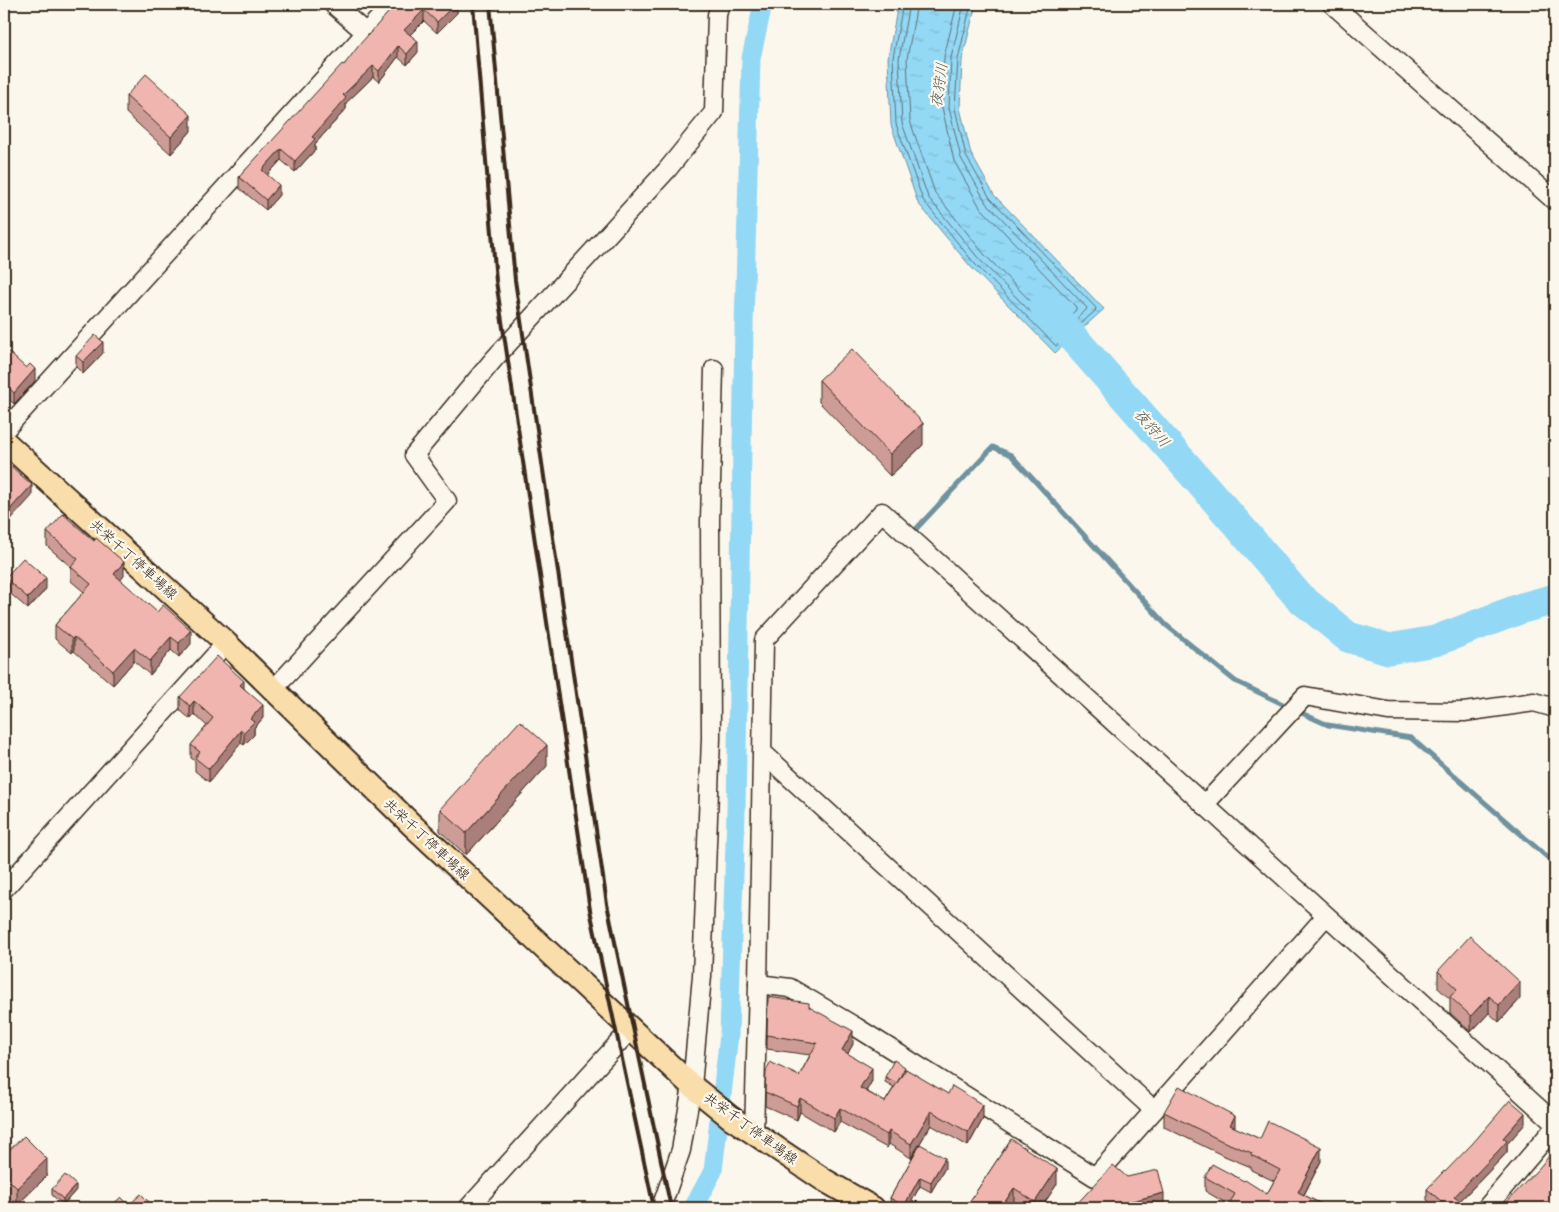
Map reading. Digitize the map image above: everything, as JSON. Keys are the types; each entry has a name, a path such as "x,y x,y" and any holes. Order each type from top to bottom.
{"main road":[{"name":"共栄千丁停車場線","path":"4,440 226,643 411,824 692,1086 730,1117 824,1180 873,1208"}],"street":[{"path":"333,4 366,33"},
{"path":"4,431 392,4"},
{"path":"274,689 446,500 414,455 494,359 667,170 714,112 716,15 720,4"},
{"path":"1332,4 1555,201"},
{"path":"661,1208 681,1150 692,1086 702,976 710,747 710,521 714,369"},
{"path":"754,1133 764,640 882,512 1555,1123"},
{"path":"4,889 226,643"},
{"path":"1204,805 1305,696 1388,711 1464,712 1534,702 1555,708"},
{"path":"762,752 946,918 1154,1110"},
{"path":"758,984 790,988 856,1027 1095,1177 1326,916"},
{"path":"468,1208 631,1029"},
{"path":"1486,1208 1555,1127"}],"water":[{"path":"898,4 976,4 962,60 960,108 971,154 994,195 1104,309 1055,353 970,266 918,203 891,125 888,58"}],"building":[{"path":"396,4 455,4 437,22 424,10 404,30 418,41 407,54 398,46 379,71 373,66 343,95 346,98 312,137 315,139 295,161 281,149 262,170 279,185 266,200 239,177 342,64 344,65"},
{"path":"146,74 191,115 171,137 126,96"},
{"path":"95,335 103,342 83,362 76,356"},
{"path":"4,348 26,368 30,364 35,369 14,393 4,383"},
{"path":"852,349 923,423 890,454 819,380"},
{"path":"4,456 13,465 12,467 32,485 4,516"},
{"path":"63,514 94,541 96,538 124,562 114,574 157,612 163,605 191,630 179,643 171,637 150,661 134,648 113,671 74,637 72,639 55,625 91,584 71,567 78,559 47,532"},
{"path":"23,558 46,578 28,598 5,578"},
{"path":"217,656 244,681 240,685 263,705 250,719 254,722 244,732 241,730 209,769 195,758 200,752 191,745 213,718 194,701 190,706 180,697"},
{"path":"520,721 547,745 466,833 440,809"},
{"path":"1470,936 1520,982 1499,1005 1489,996 1471,1016 1450,997 1457,989 1438,971"},
{"path":"768,997 809,1003 809,1007 853,1031 842,1050 872,1068 860,1088 885,1102 906,1069 948,1094 952,1086 983,1105 968,1132 931,1111 911,1144 889,1131 887,1135 840,1108 834,1118 800,1098 797,1106 765,1092 766,1072 770,1062 799,1076 817,1043 767,1035"},
{"path":"894,1060 905,1067 897,1083 885,1077"},
{"path":"1179,1086 1235,1116 1230,1125 1260,1139 1268,1121 1321,1147 1298,1192 1329,1208 1236,1208 1229,1204 1235,1194 1205,1177 1212,1164 1245,1180 1267,1194 1280,1170 1251,1155 1252,1153 1222,1141 1164,1112"},
{"path":"1510,1100 1525,1113 1503,1138 1507,1141 1454,1197 1470,1208 1449,1208 1427,1189 1473,1143"},
{"path":"24,1136 47,1159 17,1188 4,1175 4,1155"},
{"path":"1011,1139 1057,1169 1035,1202 1014,1188 1001,1208 975,1208 968,1204"},
{"path":"920,1144 945,1158 931,1182 920,1177 904,1206 890,1198"},
{"path":"1555,1149 1555,1208 1501,1208 1539,1168"},
{"path":"1113,1165 1127,1177 1158,1170 1164,1193 1124,1203 1119,1208 1073,1208"},
{"path":"65,1175 76,1185 63,1199 52,1189"},
{"path":"141,1194 155,1208 109,1208 121,1197 129,1205"}],"waterway":[{"path":"693,1208 713,1171 729,1035 736,811 744,327 751,58 763,4"},
{"name":"夜狩川","path":"1045,306 1299,597 1348,637 1389,649 1435,641 1522,608 1555,599"},
{"path":"916,529 993,447 1011,455 1166,625 1235,681 1289,707"},
{"path":"1297,711 1328,725 1411,738 1555,864"}],"railway":[{"path":"473,4 496,281 590,910 654,1208"},
{"path":"490,4 515,280 607,904 671,1208"}]}
